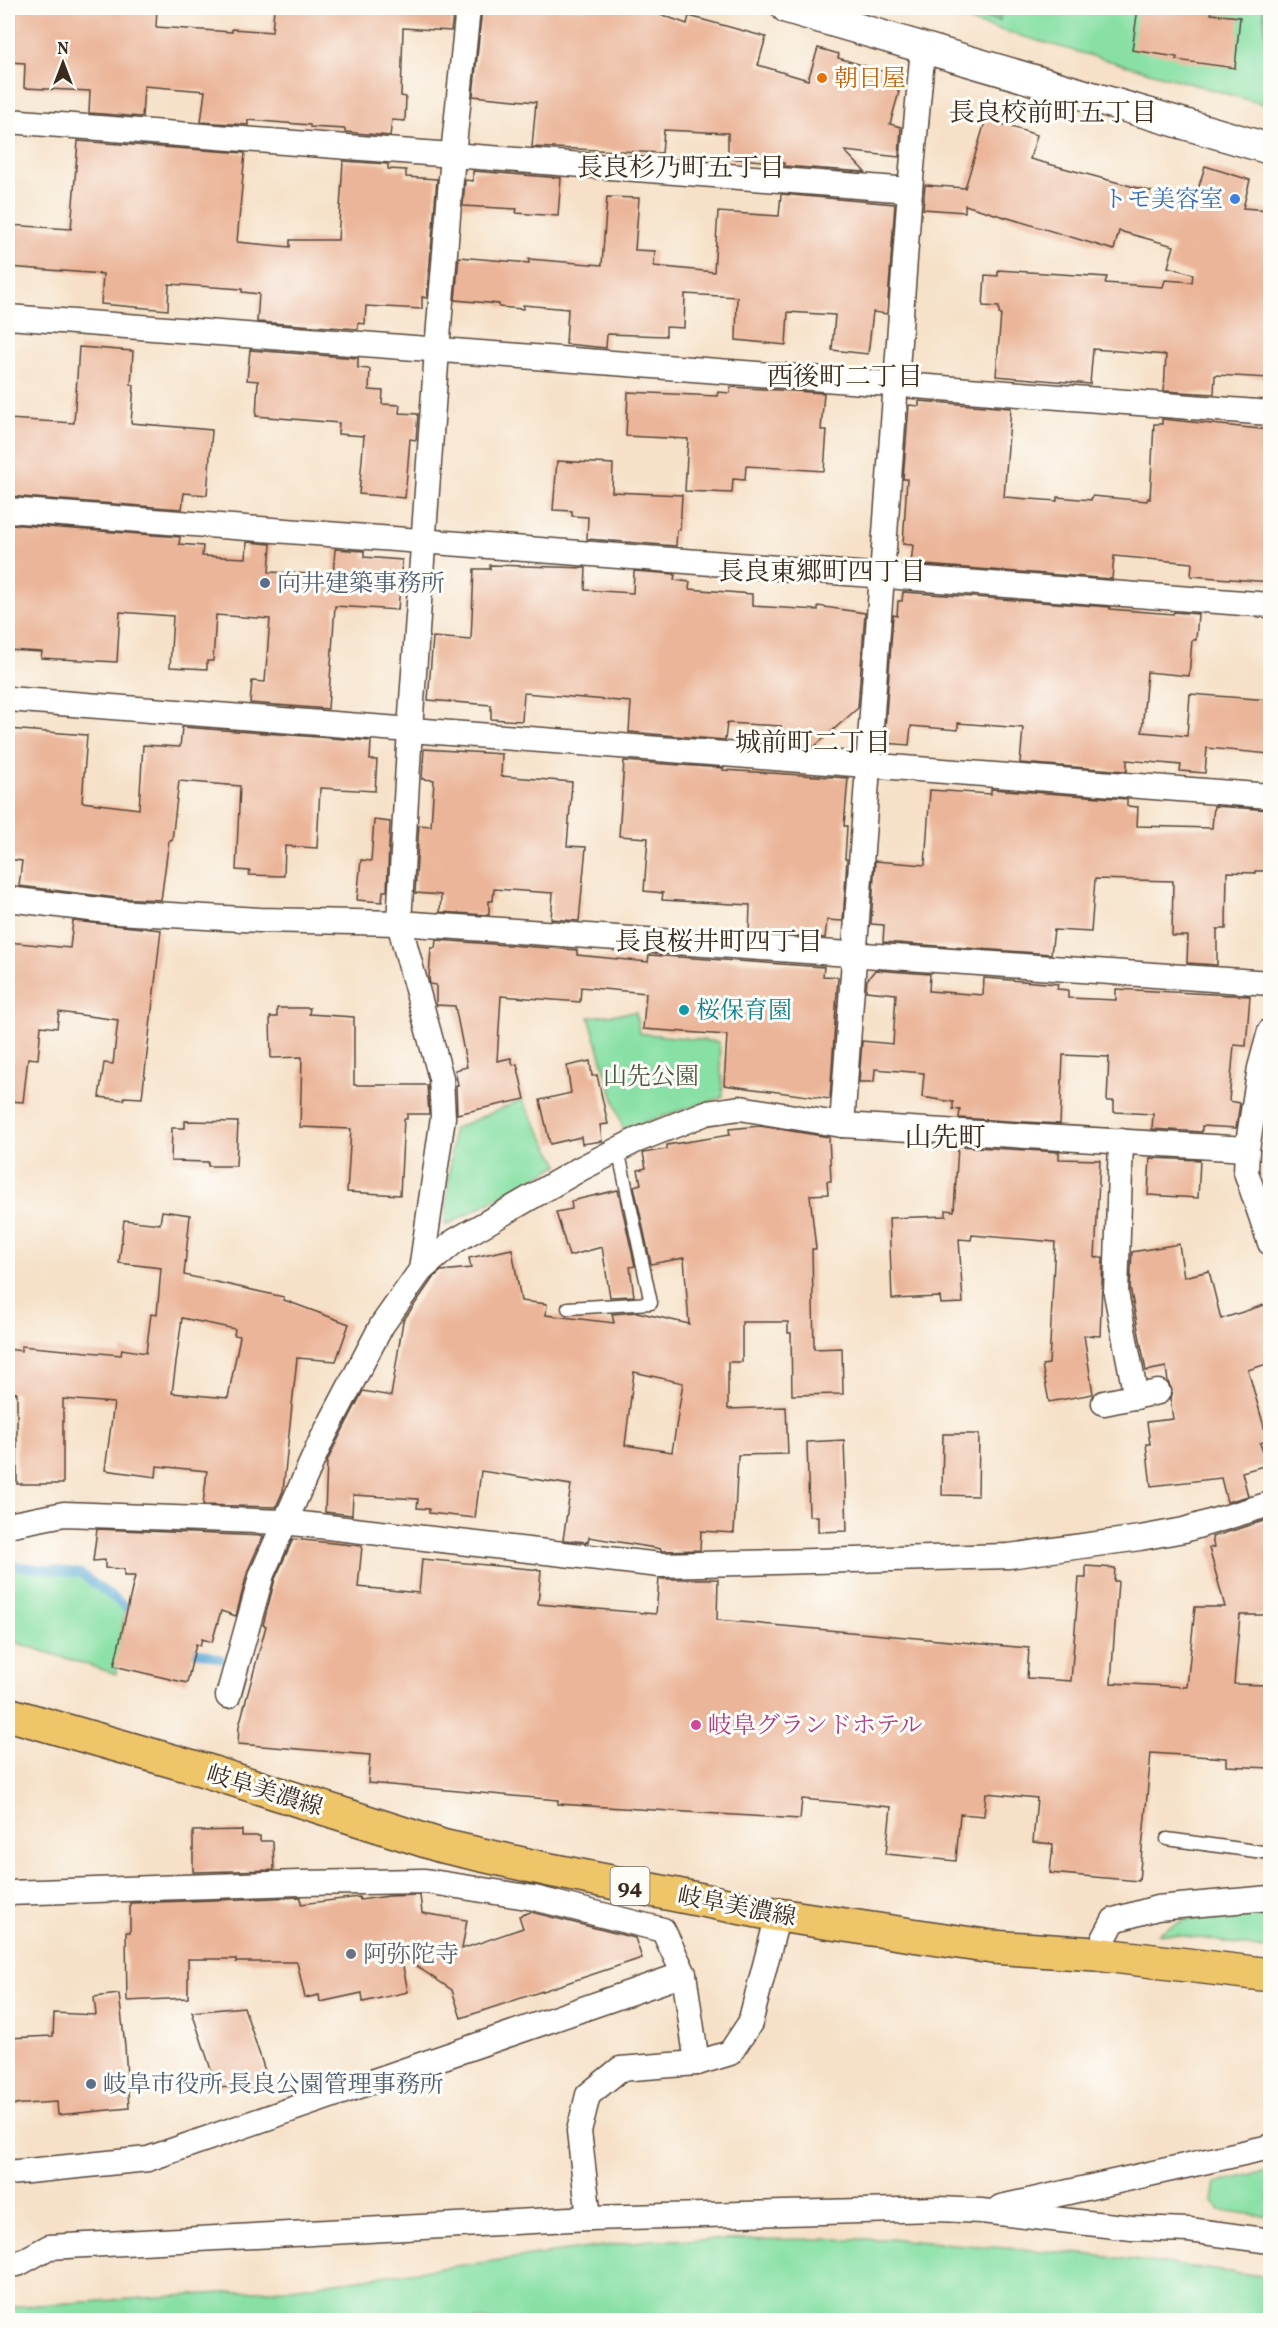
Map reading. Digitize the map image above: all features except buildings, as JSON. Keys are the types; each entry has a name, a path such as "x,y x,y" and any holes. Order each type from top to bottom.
{"main road":[{"name":"岐阜美濃線","path":"8,1714 204,1770 442,1846 545,1869 778,1915 992,1947 1096,1954 1270,1975"}],"street":[{"path":"421,1270 442,1117 441,1078 399,922 410,729 437,350 468,8"},
{"path":"787,8 1270,149"},
{"path":"842,1125 922,48"},
{"path":"8,122 910,190"},
{"path":"8,317 1270,413"},
{"path":"8,510 1270,605"},
{"path":"8,699 1270,796"},
{"path":"8,899 127,912 260,920 399,922 1270,983"},
{"path":"1270,1030 1260,1068 1247,1149 1246,1173 1270,1244"},
{"path":"228,1696 262,1574 284,1522 321,1441 382,1325 421,1270 455,1241 618,1149 706,1113 740,1108 842,1125 1247,1149"},
{"path":"1104,1403 1147,1394 1116,1293 1121,1141"},
{"path":"8,1525 64,1514 284,1522 660,1565 1009,1556 1184,1530 1270,1504"},
{"path":"8,1893 425,1881 534,1898 663,1930 684,1974 697,2063"},
{"path":"1096,1954 1114,1920 1157,1908 1270,1898"},
{"path":"590,2218 579,2131 588,2095 620,2069 697,2063 730,2053 750,2023 778,1915"},
{"path":"8,2174 148,2159 684,1974"},
{"path":"981,2211 1270,2147"},
{"path":"8,2264 18,2264 49,2247 590,2218 938,2209 981,2211 1132,2228 1189,2230 1270,2241"}],"lane":[{"path":"568,1308 651,1303 618,1149"},
{"path":"1167,1839 1270,1853"}],"green space":[{"path":"922,8 1270,8 1270,106"},
{"path":"948,8 1001,8 1000,21"},
{"path":"1263,8 1270,8 1270,80"},
{"name":"山先公園","path":"636,1012 639,1033 719,1042 723,1097 623,1129 589,1017"},
{"path":"522,1100 559,1165 445,1226 453,1129"},
{"path":"8,1569 79,1574 125,1608 116,1674 8,1640"},
{"path":"1270,1913 1270,1950 1158,1933 1186,1919"},
{"path":"1270,2170 1270,2217 1220,2210 1212,2201 1215,2183"},
{"path":"889,2239 1083,2254 1270,2277 1270,2320 8,2320 8,2307 284,2289 650,2240"}],"waterway":[{"path":"8,1565 80,1573 126,1607 137,1612"},
{"path":"183,1648 221,1659"}],"place":[{"name":"朝日屋","path":"822,78"},
{"name":"トモ美容室","path":"1235,199"},
{"name":"向井建築事務所","path":"265,583"},
{"name":"桜保育園","path":"684,1010"},
{"name":"岐阜グランドホテル","path":"696,1725"},
{"name":"阿弥陀寺","path":"351,1954"},
{"name":"岐阜市役所 長良公園管理事務所","path":"91,2084"}],"district":[{"name":"長良校前町五丁目","path":"1053,112"},
{"name":"長良杉乃町五丁目","path":"681,167"},
{"name":"西後町二丁目","path":"845,376"},
{"name":"長良東郷町四丁目","path":"822,571"},
{"name":"城前町二丁目","path":"813,742"},
{"name":"長良桜井町四丁目","path":"719,941"},
{"name":"山先町","path":"945,1137"}]}
